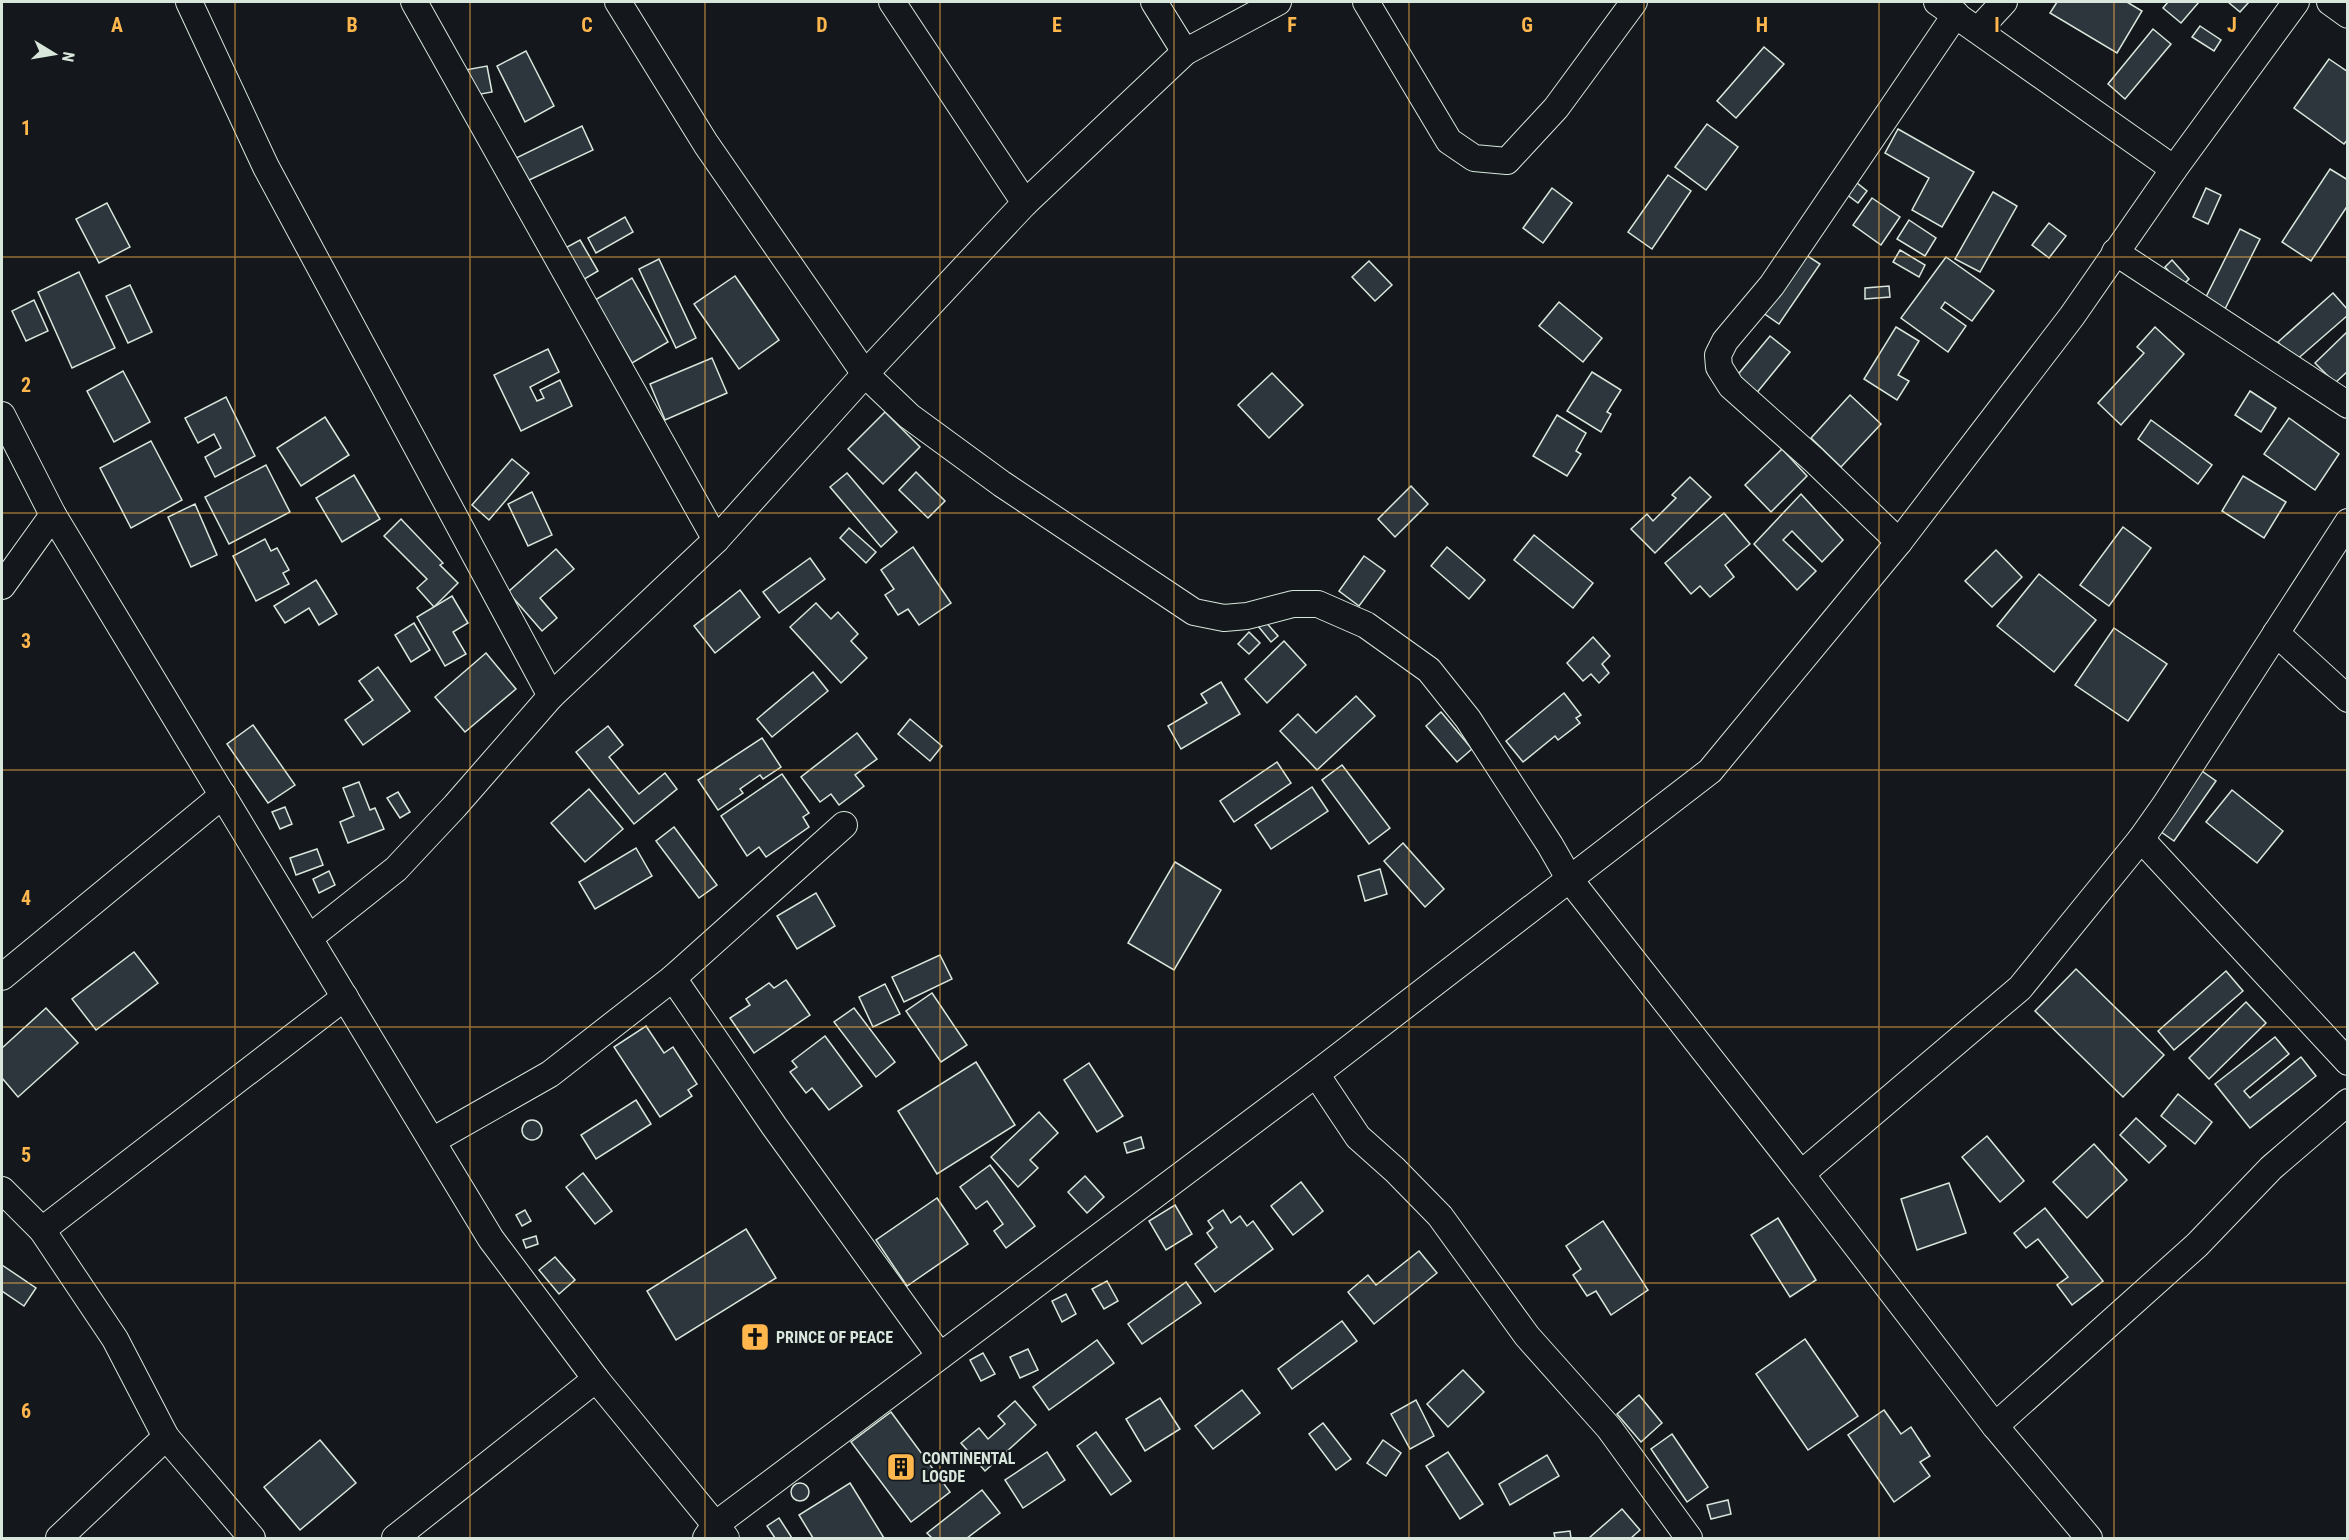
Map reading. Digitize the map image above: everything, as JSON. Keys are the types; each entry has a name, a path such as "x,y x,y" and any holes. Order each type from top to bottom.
{"street":[{"path":"189,2 266,167 551,696"},
{"path":"414,2 716,540"},
{"path":"618,2 706,144 864,374 909,416 1002,484 1194,612 1224,618 1247,616 1293,604 1318,604 1366,625 1430,670 1468,718 1570,880 1995,1426 2089,1539"},
{"path":"892,2 1025,203"},
{"path":"1154,2 1185,52"},
{"path":"309,938 396,869 455,806 551,696 716,540 864,374 1025,203 1185,52 1278,2"},
{"path":"1366,2 1449,141 1474,158 1507,161 1556,108 1634,2"},
{"path":"1978,30 2004,2"},
{"path":"2,415 53,515 491,1239 716,1534 940,1356 1316,1074 1710,771 1899,542 2073,316 2115,252 2296,2"},
{"path":"2330,2 2348,15"},
{"path":"1899,542 1814,460 1731,386 1719,367 1718,355 1725,341 1772,285 1946,8 2174,169"},
{"path":"2115,252 2348,405"},
{"path":"2,586 53,515"},
{"path":"1801,1174 2020,988 2141,839 2348,522"},
{"path":"2276,633 2348,699"},
{"path":"2,977 223,795"},
{"path":"432,1141 550,1074 673,978 844,825"},
{"path":"2141,839 2348,1062"},
{"path":"673,978 774,1126 940,1356"},
{"path":"42,1230 345,997"},
{"path":"1316,1074 1358,1137 1395,1170 1440,1216 1527,1336 1609,1428 1689,1539"},
{"path":"1995,1426 2197,1245 2271,1168 2348,1102"},
{"path":"2,1190 42,1230 115,1339 166,1437 252,1539"},
{"path":"395,1539 596,1379"},
{"path":"59,1539 166,1437"}],"building":[{"path":"2057,2 2127,2 2142,11 2117,53 2050,13"},
{"path":"2168,2 2199,2 2181,23 2163,8"},
{"path":"2228,2 2249,2 2240,12"},
{"path":"2200,26 2221,40 2214,51 2192,37"},
{"path":"2153,29 2171,44 2125,99 2108,84"},
{"path":"1764,47 1784,64 1736,118 1717,101"},
{"path":"526,51 554,106 525,122 497,66"},
{"path":"2329,59 2348,72 2348,139 2344,144 2294,108"},
{"path":"487,66 492,92 470,96 465,70"},
{"path":"1707,124 1738,147 1706,190 1675,167"},
{"path":"582,126 593,150 525,182 514,159"},
{"path":"1898,129 1974,172 1942,227 1912,210 1929,178 1885,153"},
{"path":"2330,169 2348,180 2348,205 2311,261 2282,242"},
{"path":"1668,175 1691,191 1652,249 1628,232"},
{"path":"1852,179 1867,191 1858,203 1842,191"},
{"path":"1552,188 1572,203 1543,243 1523,228"},
{"path":"2206,188 2221,195 2208,224 2193,217"},
{"path":"1993,192 2017,206 1980,272 1955,259"},
{"path":"1872,198 1900,217 1881,245 1853,225"},
{"path":"107,203 130,247 99,263 76,219"},
{"path":"625,217 633,232 596,253 588,238"},
{"path":"1909,220 1936,238 1925,256 1897,239"},
{"path":"2049,223 2066,236 2049,258 2032,245"},
{"path":"2240,229 2260,239 2224,311 2204,301"},
{"path":"580,240 598,271 576,284 558,252"},
{"path":"1900,250 1925,265 1919,277 1893,262"},
{"path":"1800,251 1820,264 1779,324 1759,310"},
{"path":"1946,257 1994,291 1972,321 1945,302 1941,308 1966,326 1948,352 1901,318"},
{"path":"659,259 696,338 676,348 639,269"},
{"path":"2172,260 2189,279 2182,286 2165,267"},
{"path":"1369,261 1392,285 1375,301 1352,277"},
{"path":"79,272 115,348 72,368 38,292"},
{"path":"735,276 779,340 739,369 694,304"},
{"path":"632,278 668,342 632,363 595,300"},
{"path":"130,285 152,332 128,343 106,296"},
{"path":"1889,286 1890,297 1865,299 1865,288"},
{"path":"2333,293 2348,310 2348,315 2294,362 2278,342"},
{"path":"34,300 48,331 26,341 12,311"},
{"path":"1559,302 1602,338 1583,362 1539,326"},
{"path":"1896,327 1919,341 1898,375 1909,381 1897,400 1864,379"},
{"path":"2155,327 2184,354 2121,425 2098,403 2144,353 2137,347"},
{"path":"2348,331 2348,371 2335,383 2315,363"},
{"path":"1770,336 1790,352 1755,395 1735,378"},
{"path":"548,349 559,372 530,387 537,401 544,398 540,390 560,380 572,406 521,431 494,375"},
{"path":"712,358 727,393 665,420 650,384"},
{"path":"123,371 150,422 114,442 87,391"},
{"path":"1592,372 1621,390 1607,412 1611,414 1601,432 1567,411"},
{"path":"1272,373 1303,405 1269,438 1238,405"},
{"path":"2250,391 2276,408 2261,432 2235,415"},
{"path":"1850,395 1881,424 1841,467 1811,438"},
{"path":"226,397 255,456 215,477 205,457 221,448 214,434 198,443 185,418"},
{"path":"885,412 920,447 883,484 848,449"},
{"path":"1557,415 1586,433 1576,451 1581,454 1567,476 1533,456"},
{"path":"325,417 349,455 301,486 277,448"},
{"path":"2289,418 2339,454 2315,490 2264,454"},
{"path":"2151,420 2212,465 2198,484 2138,439"},
{"path":"151,441 182,500 131,528 100,468"},
{"path":"1782,449 1807,476 1771,512 1745,485"},
{"path":"512,459 529,473 489,520 472,505"},
{"path":"266,465 290,512 229,544 205,497"},
{"path":"916,472 945,501 928,518 899,490"},
{"path":"847,473 897,532 881,547 830,487"},
{"path":"354,475 380,519 342,542 316,498"},
{"path":"2243,476 2286,502 2264,538 2222,511"},
{"path":"1690,477 1711,497 1655,553 1631,529 1647,514 1653,521 1676,498 1672,495"},
{"path":"1411,486 1428,504 1395,537 1378,519"},
{"path":"532,492 552,535 528,546 508,504"},
{"path":"1801,494 1843,540 1822,562 1792,531 1783,540 1816,571 1797,590 1754,544"},
{"path":"195,504 217,555 191,567 168,517"},
{"path":"1724,513 1750,544 1725,565 1734,577 1710,597 1700,586 1691,594 1665,563"},
{"path":"401,519 443,563 440,565 458,583 434,607 417,588 427,579 384,536"},
{"path":"2123,527 2151,548 2109,606 2080,585"},
{"path":"849,528 876,552 866,563 840,538"},
{"path":"1534,535 1593,583 1573,608 1514,560"},
{"path":"265,539 271,551 277,548 289,570 283,573 289,584 256,601 233,556"},
{"path":"913,547 951,603 919,625 908,609 898,615 885,595 894,589 881,570"},
{"path":"1447,547 1485,580 1469,599 1431,566"},
{"path":"556,549 574,569 540,598 557,618 542,631 508,592"},
{"path":"1996,550 2022,577 1992,607 1965,581"},
{"path":"1364,556 1385,571 1359,606 1339,591"},
{"path":"810,558 825,579 779,613 763,592"},
{"path":"2039,574 2096,620 2054,672 1997,626"},
{"path":"316,580 337,614 319,625 309,608 285,623 274,606"},
{"path":"740,590 760,617 715,653 694,626"},
{"path":"452,596 468,623 453,632 466,654 445,666 417,617"},
{"path":"816,603 831,619 838,612 858,634 851,641 867,658 841,683 790,627"},
{"path":"1264,620 1278,636 1271,642 1258,626"},
{"path":"414,623 430,650 411,662 395,635"},
{"path":"2114,628 2167,664 2128,721 2075,685"},
{"path":"1249,632 1260,643 1249,654 1238,644"},
{"path":"1593,637 1610,656 1602,664 1609,673 1599,683 1591,674 1583,681 1567,663"},
{"path":"1284,641 1306,665 1267,703 1245,679"},
{"path":"486,653 516,689 465,732 435,697"},
{"path":"378,667 410,711 363,745 345,720 373,700 359,681"},
{"path":"813,672 828,691 772,737 757,719"},
{"path":"1221,682 1240,714 1181,749 1168,726 1207,703 1201,694"},
{"path":"1564,693 1581,715 1576,718 1580,723 1558,740 1555,736 1523,762 1506,741"},
{"path":"1356,696 1375,716 1317,770 1280,731 1298,714 1316,733"},
{"path":"1441,712 1472,749 1457,762 1426,726"},
{"path":"910,719 942,746 930,761 898,734"},
{"path":"253,725 295,785 268,803 227,744"},
{"path":"608,726 623,745 609,757 639,794 665,773 677,789 634,824 576,752"},
{"path":"857,733 877,759 855,775 864,786 839,805 831,794 820,802 801,777"},
{"path":"762,738 781,767 763,779 760,775 740,789 743,793 718,810 698,780"},
{"path":"1277,762 1291,783 1234,822 1220,801"},
{"path":"1342,765 1390,828 1369,844 1322,780"},
{"path":"2199,769 2216,781 2174,841 2157,829"},
{"path":"782,774 809,813 803,817 809,827 766,857 759,847 747,856 721,816"},
{"path":"359,782 370,810 375,808 384,829 348,843 340,822 354,816 343,788"},
{"path":"1312,787 1328,811 1271,849 1255,825"},
{"path":"589,789 623,829 585,862 551,823"},
{"path":"2232,790 2283,831 2257,863 2206,822"},
{"path":"398,792 410,812 400,818 387,798"},
{"path":"285,807 292,824 280,829 272,812"},
{"path":"674,827 717,885 699,898 656,841"},
{"path":"1403,843 1444,889 1425,907 1384,861"},
{"path":"636,848 652,876 595,909 579,882"},
{"path":"317,849 323,865 296,875 290,858"},
{"path":"1175,862 1221,890 1174,970 1128,943"},
{"path":"1380,869 1387,894 1365,901 1358,876"},
{"path":"329,871 335,885 319,893 313,879"},
{"path":"816,893 835,926 797,949 777,916"},
{"path":"134,952 158,983 96,1030 72,999"},
{"path":"940,955 952,979 904,1002 892,977"},
{"path":"2076,969 2164,1055 2123,1097 2035,1011"},
{"path":"2226,971 2243,991 2174,1050 2158,1031"},
{"path":"786,980 810,1015 754,1053 730,1018 750,1005 746,999 769,983 774,988"},
{"path":"885,984 900,1014 873,1027 859,997"},
{"path":"932,993 967,1045 941,1062 906,1011"},
{"path":"2246,1002 2266,1023 2209,1079 2189,1058"},
{"path":"46,1008 78,1043 18,1097 2,1078 2,1048"},
{"path":"854,1008 895,1062 876,1077 834,1022"},
{"path":"646,1026 664,1053 673,1047 697,1084 688,1090 692,1096 660,1117 614,1047"},
{"path":"825,1036 862,1086 829,1110 812,1088 806,1093 790,1072 797,1067 792,1061"},
{"path":"2275,1037 2289,1054 2244,1091 2250,1098 2301,1057 2316,1076 2250,1128 2215,1084"},
{"path":"976,1062 1015,1125 937,1174 898,1111"},
{"path":"1089,1063 1123,1116 1097,1132 1064,1080"},
{"path":"2178,1094 2212,1122 2195,1144 2161,1116"},
{"path":"636,1100 651,1124 596,1159 581,1135"},
{"path":"1039,1112 1058,1133 1030,1160 1038,1168 1018,1187 991,1157"},
{"path":"2136,1118 2166,1146 2149,1163 2120,1135"},
{"path":"532,1120 539,1123 542,1130 539,1137 532,1140 525,1137 522,1130 525,1123"},
{"path":"1987,1136 2024,1181 2000,1202 1962,1157"},
{"path":"1141,1137 1144,1148 1127,1153 1124,1143"},
{"path":"2094,1144 2127,1180 2087,1218 2053,1182"},
{"path":"990,1165 1035,1226 1006,1248 994,1231 1003,1224 987,1201 976,1209 960,1187"},
{"path":"583,1173 612,1211 595,1224 566,1187"},
{"path":"1085,1176 1104,1197 1087,1213 1068,1192"},
{"path":"1301,1182 1323,1211 1293,1235 1271,1206"},
{"path":"1949,1183 1966,1233 1917,1250 1901,1199"},
{"path":"937,1198 968,1244 907,1286 876,1240"},
{"path":"1175,1205 1192,1234 1166,1250 1149,1221"},
{"path":"2045,1208 2103,1281 2072,1305 2057,1285 2068,1277 2038,1239 2026,1248 2014,1233"},
{"path":"525,1210 531,1221 522,1226 516,1215"},
{"path":"1223,1210 1231,1223 1240,1216 1247,1226 1253,1221 1273,1249 1215,1292 1195,1264 1217,1247 1207,1233 1213,1228 1208,1221"},
{"path":"1778,1218 1816,1280 1790,1297 1751,1235"},
{"path":"1603,1221 1648,1290 1611,1315 1596,1291 1587,1296 1573,1275 1581,1269 1566,1246"},
{"path":"746,1229 776,1278 676,1340 647,1291"},
{"path":"536,1236 538,1244 526,1248 523,1240"},
{"path":"1419,1251 1437,1273 1374,1324 1348,1292 1368,1275 1376,1285"},
{"path":"555,1257 575,1280 559,1294 539,1270"},
{"path":"2,1265 36,1288 24,1306 2,1291"},
{"path":"1107,1281 1118,1301 1104,1309 1092,1289"},
{"path":"1186,1282 1201,1303 1142,1344 1128,1324"},
{"path":"1066,1294 1076,1314 1062,1322 1052,1301"},
{"path":"1342,1321 1357,1341 1292,1389 1278,1369"},
{"path":"1805,1339 1858,1416 1808,1450 1756,1374"},
{"path":"1097,1340 1114,1363 1049,1410 1033,1387"},
{"path":"1028,1349 1038,1370 1020,1378 1010,1357"},
{"path":"983,1353 995,1374 981,1381 970,1360"},
{"path":"1463,1370 1484,1392 1448,1427 1427,1404"},
{"path":"1242,1390 1260,1413 1213,1449 1195,1426"},
{"path":"1639,1395 1662,1423 1641,1442 1617,1414"},
{"path":"1160,1398 1180,1429 1145,1451 1126,1419"},
{"path":"1416,1400 1434,1436 1410,1449 1391,1414"},
{"path":"1015,1401 1036,1425 985,1471 961,1443 979,1428 988,1439 1005,1424 998,1416"},
{"path":"1884,1410 1901,1434 1911,1427 1930,1456 1920,1462 1930,1476 1894,1502 1848,1435"},
{"name":"CONTINENTAL LOGDE","path":"891,1412 950,1492 911,1522 851,1442"},
{"path":"1323,1423 1351,1459 1336,1470 1309,1434"},
{"path":"1096,1432 1131,1481 1111,1495 1077,1446"},
{"path":"1672,1434 1708,1487 1687,1502 1651,1449"},
{"path":"320,1440 356,1483 300,1530 264,1487"},
{"path":"1383,1440 1401,1453 1386,1476 1367,1463"},
{"path":"1047,1452 1065,1480 1023,1508 1005,1480"},
{"path":"1448,1452 1483,1504 1460,1519 1426,1466"},
{"path":"1547,1455 1559,1476 1510,1505 1499,1484"},
{"path":"800,1483 806,1486 809,1492 806,1498 800,1501 794,1498 791,1492 794,1486"},
{"path":"850,1483 884,1538 813,1538 799,1515"},
{"path":"982,1490 1000,1513 967,1538 932,1538 927,1533"},
{"path":"1728,1500 1731,1514 1711,1519 1707,1505"},
{"path":"1622,1509 1640,1530 1631,1538 1589,1538"},
{"path":"779,1518 792,1538 775,1538 767,1526"},
{"path":"1570,1531 1571,1538 1555,1538 1554,1533"}],"place":[{"name":"PRINCE OF PEACE","path":"755,1337"},
{"name":"CONTINENTAL LOGDE","path":"901,1467"}]}
